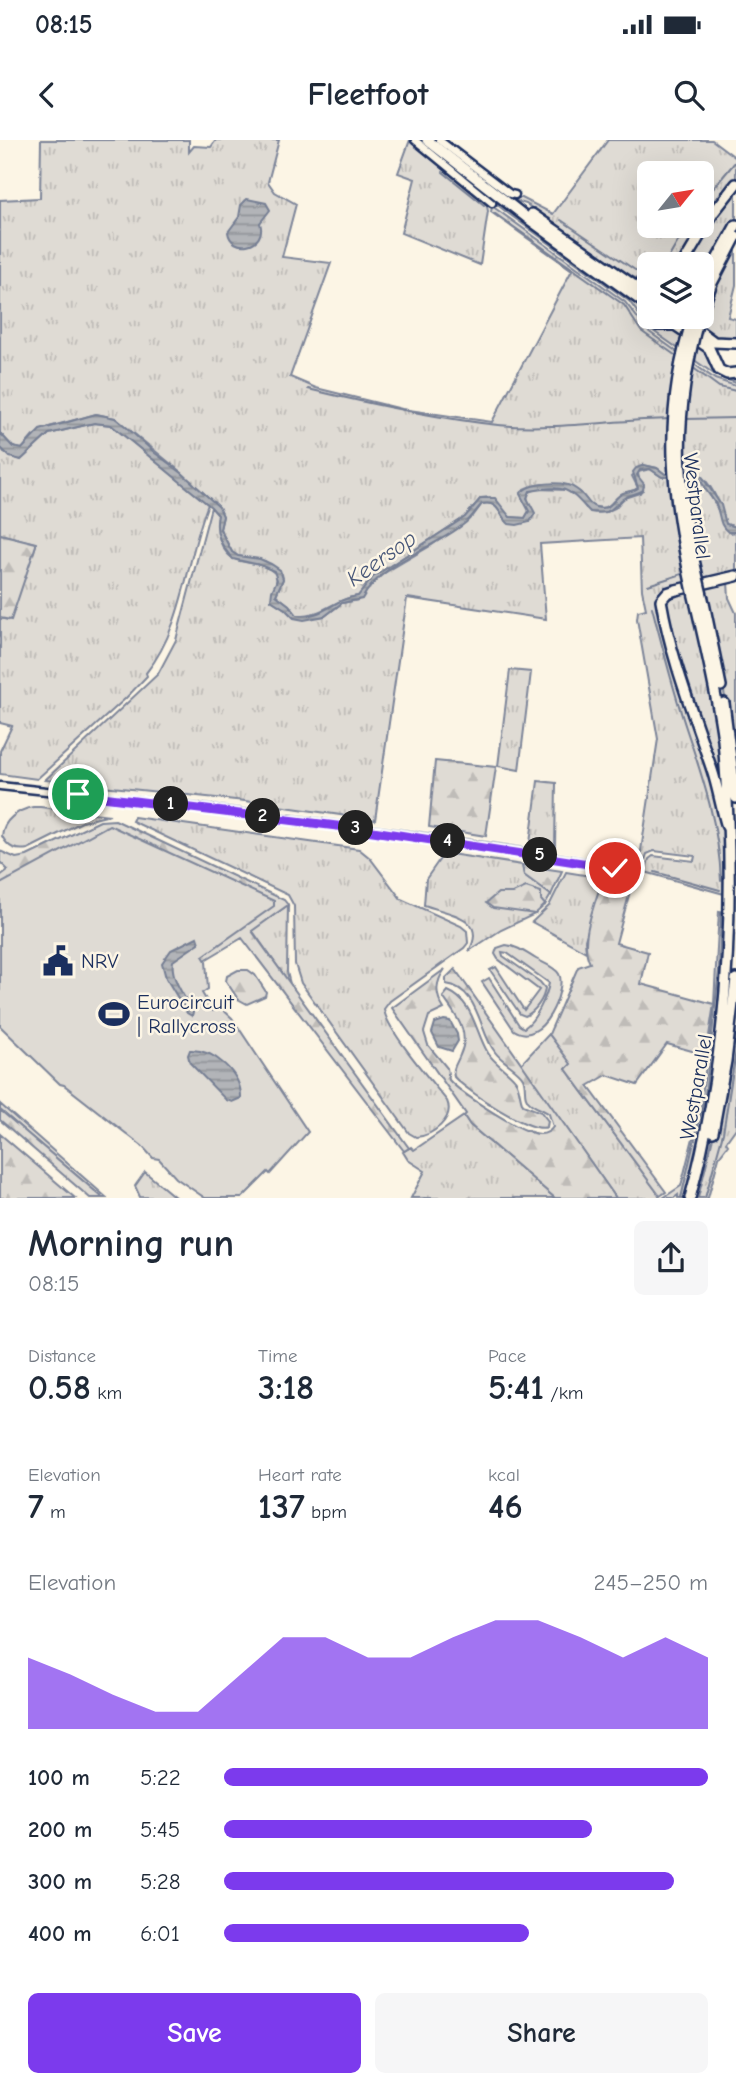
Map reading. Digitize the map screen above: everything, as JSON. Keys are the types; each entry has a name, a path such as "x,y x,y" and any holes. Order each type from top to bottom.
{"main road":[{"path":"427,140 637,288"},
{"path":"690,252 736,184"},
{"path":"514,200 526,217 637,293"},
{"path":"714,267 736,225"},
{"path":"714,279 736,237"},
{"path":"632,283 637,284"},
{"path":"682,329 712,351 719,370 727,374 736,373"},
{"name":"Westparallel","path":"690,329 676,386 671,451 676,509 730,741 736,799"},
{"path":"696,329 714,342 736,344"},
{"name":"Westparallel","path":"690,1198 708,1126 720,1059 729,988 733,901 732,838 724,741 685,522 679,450 684,387 696,329"},
{"path":"732,838 682,684 661,600 667,593 676,590 736,576"},
{"name":"Westparallel","path":"696,1198 717,1112 736,979"}],"street":[{"path":"415,140 492,203"},
{"path":"439,140 510,194 514,200"},
{"path":"0,786 132,799 435,839 615,868"}],"green space":[{"path":"41,140 189,140 189,152 194,146 211,147 216,140 279,140 268,182 275,192 296,204 282,257 331,263 290,377 316,388 402,409 492,422 572,270 491,212 492,206 625,302 637,317 637,329 646,329 715,379 736,386 736,527 726,524 712,490 698,474 665,474 657,468 644,465 632,476 638,488 622,494 603,508 591,506 580,492 568,486 537,485 524,489 529,511 525,518 510,517 490,497 481,498 465,517 373,577 358,596 314,613 297,615 276,595 283,579 282,574 265,561 238,556 232,552 220,529 223,516 219,507 115,418 96,414 49,427 33,436 22,449 13,447 0,433 0,200 40,198"},
{"path":"410,140 486,202 488,211 480,265 401,233 415,179 398,173"},
{"path":"419,140 637,302 637,312 629,301 454,171"},
{"path":"434,140 514,198 522,198 553,214 608,140 712,140 736,158 736,180 714,208 714,161 637,161 637,238 694,238 685,252 637,252 637,279 526,204 514,200 490,186"},
{"path":"736,186 736,222 714,265 714,252 694,252 703,238 714,238 714,220"},
{"path":"736,241 736,285 728,317 736,319 736,340 714,338 701,329 714,329 714,287"},
{"path":"650,329 678,330 706,349 712,363 736,376 736,383 717,376"},
{"path":"94,423 111,425 208,504 177,613 159,654 146,673 147,676 37,779 0,774 0,751 12,726 0,723 0,618 8,620 36,545 0,534 0,447 4,452 21,460 49,434"},
{"path":"650,469 662,477 693,476 701,480 730,533 736,532 736,573 668,588 660,595 724,828 724,894 645,872 649,859 653,856 694,861 695,856 654,851 647,854 644,863 640,857 658,739 637,619 638,611 646,609 642,590 640,538 540,544 546,619 407,598 375,820 245,801 45,780 158,674 176,640 211,507 218,515 219,536 228,554 233,559 264,566 276,574 277,580 271,600 294,618 325,616 342,603 358,600 381,575 432,545 473,516 482,504 494,505 505,521 530,522 527,493 537,489 567,490 577,496 586,508 606,512 615,508 624,498 640,493 644,486 639,480 638,472"},
{"path":"0,534 36,543 11,620 0,618"},
{"path":"728,582 729,598 736,613 736,780 725,697 711,627 709,596 690,600 711,678 729,824 691,705 665,610 666,601 677,594"},
{"path":"510,670 531,672 519,770 498,766"},
{"path":"435,761 496,767 486,836 429,827"},
{"path":"538,781 556,783 555,847 530,843"},
{"path":"33,807 110,815 82,822 28,849 13,848 2,836 5,825 17,813"},
{"path":"134,817 359,849 370,858 401,899 467,931 468,943 464,948 390,1001 384,1009 392,1029 447,1101 448,1114 435,1130 416,1137 409,1133 301,983 295,964 294,906 288,895 132,821"},
{"path":"115,820 284,900 288,905 252,931 409,1148 404,1151 242,938 205,960 0,885 0,876 8,870 0,862 0,851 16,858 27,856 100,821"},
{"name":"Eurocircuit | Rallycross","path":"109,825 274,901 274,906 203,956 206,961 208,989 202,993 213,1011 220,1007 232,1018 308,1132 270,1174 268,1172 242,1198 205,1198 176,1178 159,1159 153,1158 142,1146 60,1084 0,1026 0,884"},
{"path":"444,853 522,865 524,875 551,895 545,905 541,895 498,893 535,914 501,930 469,951 474,940 474,931 470,924 454,915 424,905 426,879"},
{"path":"522,865 562,871 551,895 524,875"},
{"path":"566,872 603,878 585,940 586,952 532,922 549,906"},
{"path":"603,878 632,884 616,943 648,952 641,984 714,1004 706,1055 667,1044 637,1085 607,1075 588,1086 666,1192 660,1196 566,1069 571,1064 549,1034 578,967 590,963 587,933"},
{"path":"526,887 541,892 541,900 545,905 535,914 493,908 486,903 498,893 513,893"},
{"path":"288,905 287,972 290,984 252,930"},
{"path":"719,911 726,912 728,927 713,1082 688,1198 678,1198 678,1195 674,1198 663,1198 681,1186 700,1110 714,1004"},
{"path":"506,945 552,967 559,974 561,981 556,1003 550,1014 543,1024 525,1034 514,1030 482,982 489,978 519,1025 524,1028 537,1014 549,983 502,952 503,956 545,988 538,1005 525,1016 520,1014 490,970 496,967 524,1010 539,990 498,959 495,954 497,948"},
{"path":"445,969 437,989 444,1009 429,1016 424,1032 428,1045 447,1068 449,1080 474,1100 520,1128 542,1134 553,1127 549,1114 528,1101 521,1075 495,1052 472,1002 457,987 446,984 446,978 455,969 616,1198 555,1198 470,1125 464,1116 466,1114 392,1008"},
{"path":"238,970 248,970 255,975 266,992 265,996 247,1004 238,999 226,981 227,976"},
{"path":"448,991 457,996 469,1010 488,1053 517,1082 523,1105 541,1112 548,1121 547,1127 528,1124 514,1118 485,1101 454,1077 454,1068 464,1039 461,1024 443,997"},
{"path":"736,1002 736,1128 719,1157 708,1198 698,1198 719,1113"},
{"path":"549,1034 572,1064 566,1069 660,1196 658,1198 616,1198 521,1064"},
{"path":"0,1104 107,1198 103,1198 0,1110"},
{"path":"0,1110 103,1198 90,1198 0,1120"},
{"path":"464,1116 470,1125 555,1198 411,1198 425,1171 408,1160 403,1152 411,1147 414,1150"},
{"path":"0,1134 75,1198 0,1198"},
{"path":"145,1172 176,1198 140,1197 135,1186"}],"shaded area":[{"path":"247,199 266,203 270,210 260,223 259,238 248,245 242,245 235,243 228,232 239,217 241,205"},
{"path":"96,414 115,418 219,507 223,516 220,529 232,552 238,556 260,559 280,570 283,579 276,595 297,615 315,614 358,596 373,577 465,517 481,498 495,498 510,517 525,518 529,511 520,494 531,487 555,483 571,486 590,504 601,508 608,506 623,493 638,488 633,472 644,465 657,468 665,474 701,475 721,505 726,524 736,527 736,532 728,532 725,529 718,509 701,480 693,476 662,477 650,469 640,470 637,475 644,484 643,490 621,500 608,511 598,513 590,512 576,497 559,488 530,491 527,498 535,513 530,522 509,524 495,506 482,504 467,522 382,575 362,599 342,603 325,616 304,620 294,618 271,600 277,580 274,571 233,559 222,544 218,533 218,515 211,507 111,425 94,423 49,434 21,460 10,457 0,447 0,433 13,447 22,449 40,430"},
{"path":"197,937 199,943 173,961 176,981 193,1012 192,1016 187,1013 166,978 162,963 171,950"},
{"path":"450,1021 457,1034 458,1041 452,1051 439,1047 432,1033 435,1023"},
{"path":"190,1050 208,1054 225,1065 237,1080 241,1098 232,1102 226,1100 190,1063"}],"waterway":[{"path":"714,188 736,161"},
{"path":"443,172 484,205"},
{"path":"494,213 624,305 641,331 679,358"},
{"path":"561,220 637,271"},
{"path":"672,252 680,238"},
{"path":"692,367 719,387 736,391"},
{"path":"308,389 402,410 498,425 562,426 670,419"},
{"path":"686,419 736,418"},
{"path":"648,585 682,574"},
{"path":"652,607 710,805 721,881"},
{"path":"655,872 720,890"},
{"path":"681,1198 705,1095 719,971 721,912"},
{"path":"705,1198 723,1133 736,1051"}],"place":[{"name":"NRV","path":"58,961"},
{"name":"Eurocircuit | Rallycross","path":"114,1014"}],"route":[{"path":"78,794 353,828 615,868"}],"water label":[{"name":"Keersop","path":"381,558"}]}
